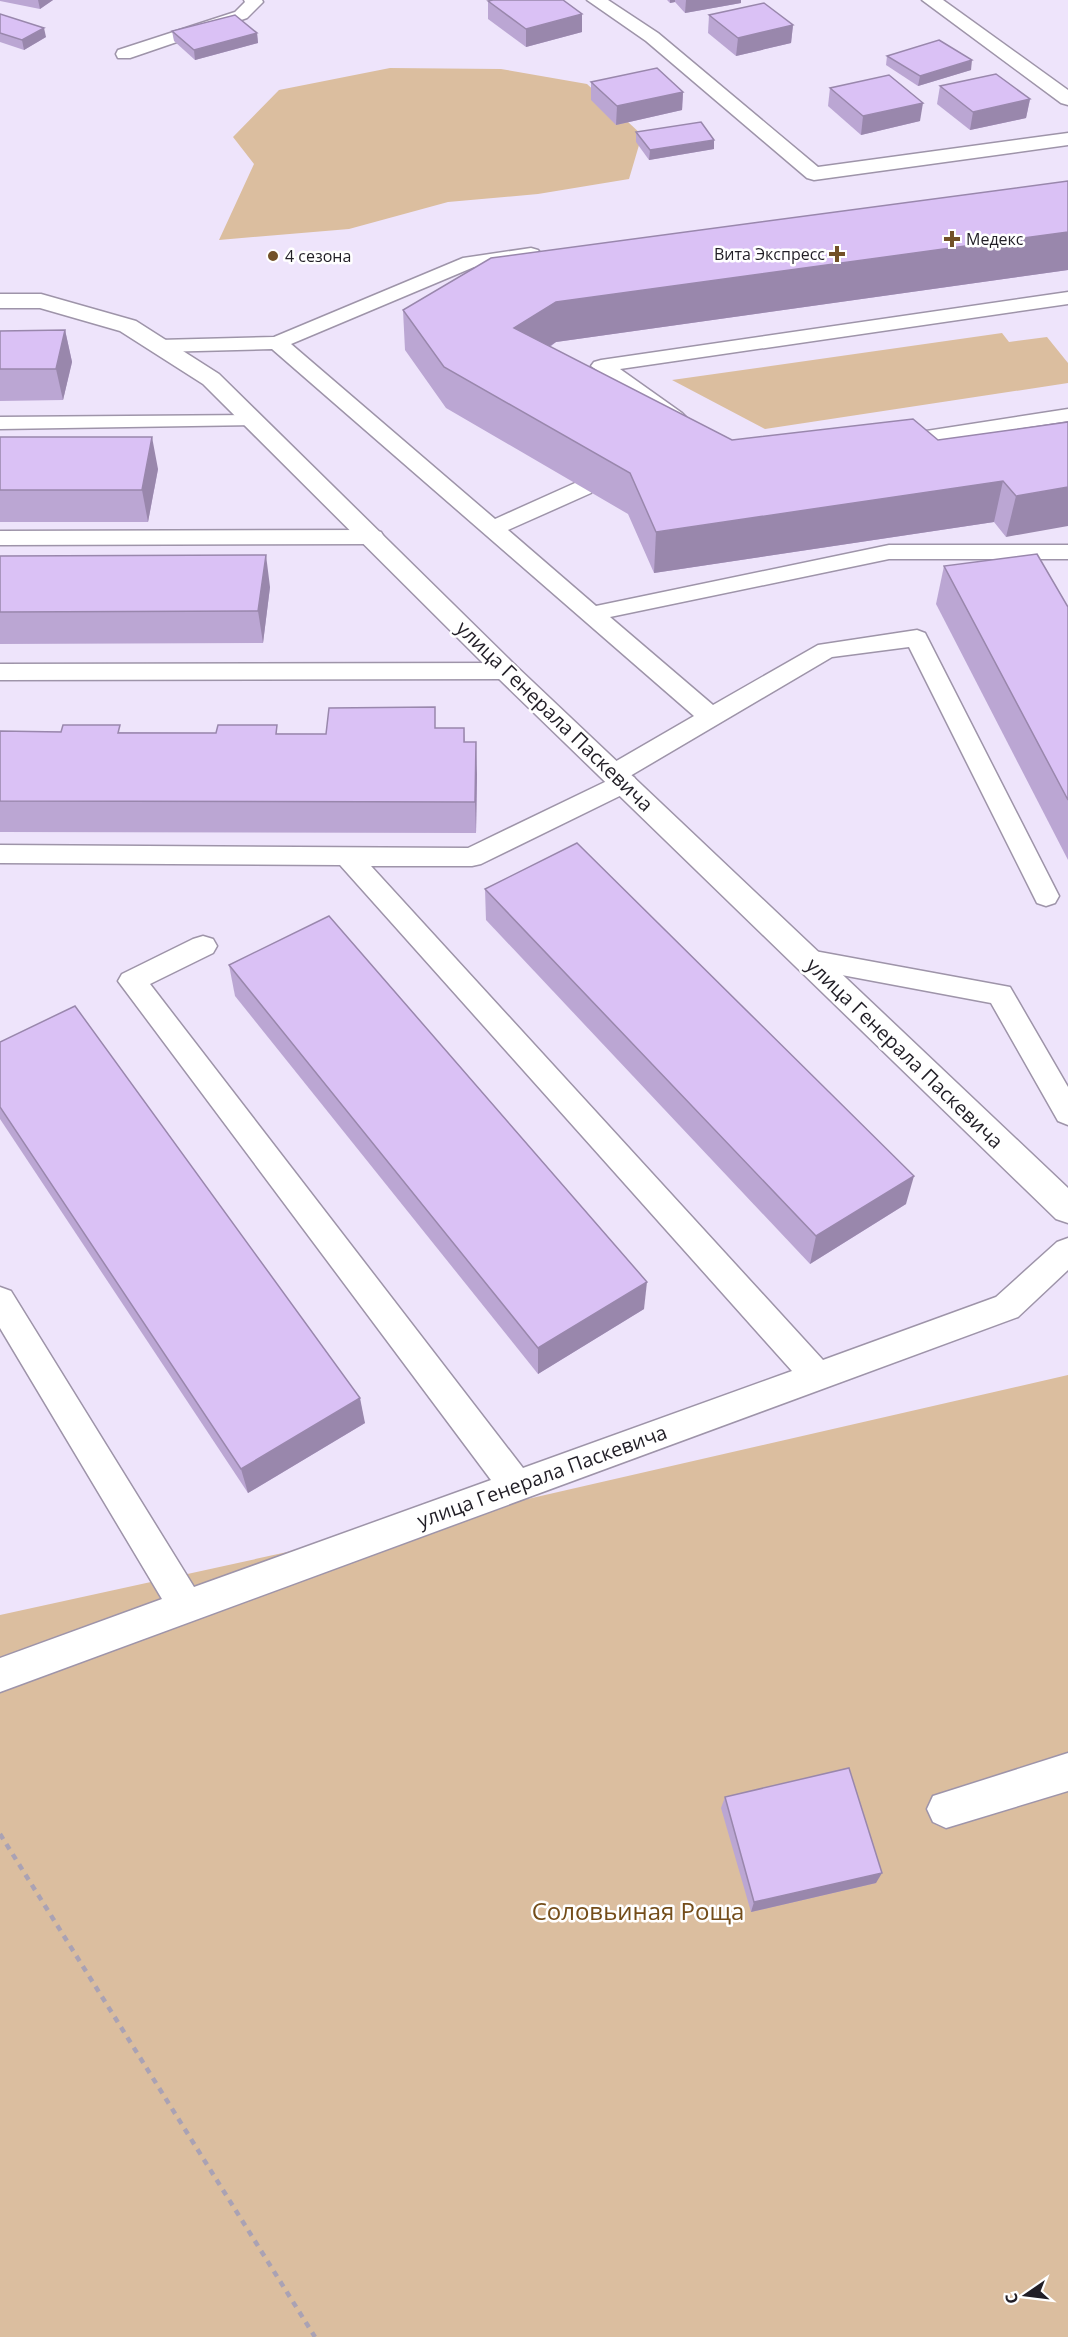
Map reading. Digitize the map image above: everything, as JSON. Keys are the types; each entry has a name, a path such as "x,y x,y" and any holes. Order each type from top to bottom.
{"street":[{"path":"596,0 652,37 814,174 1068,139"},
{"path":"931,0 1068,99"},
{"name":"улица Генерала Паскевича","path":"0,301 41,301 128,326 211,379 506,671 1068,1209"}],"lane":[{"path":"124,54 241,15 255,2 252,0"},
{"path":"159,346 277,344 470,262 552,251"},
{"path":"690,428 601,366 1068,298"},
{"path":"277,344 711,717"},
{"path":"873,446 1068,416"},
{"path":"0,423 254,421"},
{"path":"492,528 583,488"},
{"path":"0,537 373,537"},
{"path":"591,614 889,552 1068,552"},
{"path":"0,854 472,857 620,778 711,717 826,650 917,638 1046,896"},
{"path":"0,672 506,671"},
{"path":"347,856 817,1376"},
{"path":"203,946 132,981 516,1486"},
{"path":"809,960 1000,994 1068,1113"},
{"name":"улица Генерала Паскевича","path":"0,1675 1007,1307 1068,1251"},
{"path":"0,1300 186,1607"},
{"path":"946,1809 1068,1772"}],"path":[{"path":"0,1834 315,2337"}],"green space":[{"path":"390,68 501,69 587,84 642,135 629,179 538,194 448,202 349,229 219,240 254,164 233,137 279,90"},
{"path":"1002,333 1009,342 1047,337 1068,363 1068,383 765,429 672,380"},
{"name":"Соловьиная Роща","path":"1068,1375 1068,2337 0,2337 0,1615 493,1507"}],"building":[{"path":"563,0 582,14 526,29 488,1"},
{"path":"764,3 793,25 738,38 709,15"},
{"path":"0,14 44,28 22,40 0,33"},
{"path":"235,15 257,33 194,50 172,31"},
{"path":"939,40 972,60 920,76 887,56"},
{"path":"657,68 683,92 617,106 591,82"},
{"path":"996,74 1030,99 973,112 940,86"},
{"path":"889,75 923,103 863,116 830,88"},
{"path":"701,122 714,140 650,150 636,132"},
{"path":"1068,181 1068,232 556,302 514,328 732,440 913,419 938,440 1068,422 1068,487 1016,496 1003,481 656,532 630,473 444,367 403,310 491,258"},
{"path":"65,330 56,369 0,369 0,331"},
{"path":"0,437 152,437 142,490 0,490"},
{"path":"1037,554 1068,607 1068,800 944,566"},
{"path":"266,555 258,611 0,612 0,556"},
{"path":"435,707 435,728 464,728 464,742 476,742 475,802 0,801 0,731 61,732 63,725 120,725 118,733 216,733 218,725 277,725 276,734 326,734 329,708"},
{"path":"577,843 914,1176 816,1236 485,889"},
{"path":"329,916 647,1282 538,1348 229,965"},
{"path":"75,1006 360,1398 241,1469 0,1107 0,1042"},
{"path":"849,1768 882,1873 754,1902 725,1797"}],"place":[{"name":"Медекс","path":"952,239"},
{"name":"Вита Экспресс","path":"837,254"},
{"name":"4 сезона","path":"273,256"}]}
